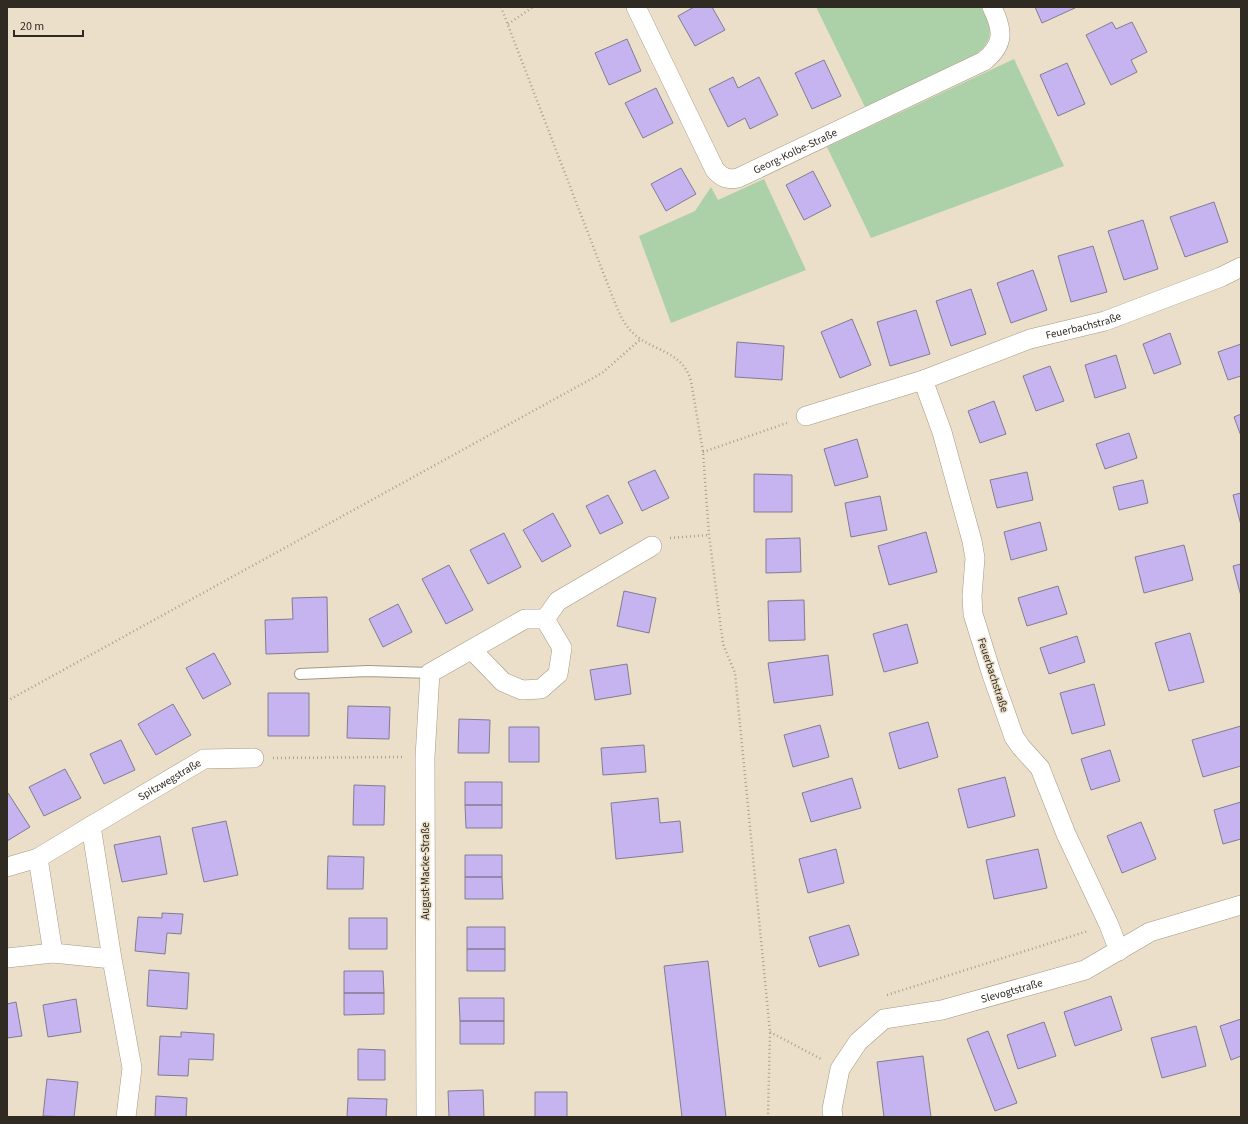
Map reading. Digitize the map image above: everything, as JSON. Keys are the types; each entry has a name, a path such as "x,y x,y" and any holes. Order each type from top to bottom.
{"street":[{"name":"Georg-Kolbe-Straße","path":"636,7 715,170 719,175 731,179 738,178 984,61 994,53 999,43 999,20 992,7"},
{"name":"Feuerbachstraße","path":"806,416 923,380 1030,339 1105,320 1221,277 1241,267"},
{"name":"Feuerbachstraße","path":"923,380 942,432 972,541 975,558 972,596 973,614 992,675 1014,737 1040,768 1066,834 1109,925 1119,951"},
{"path":"545,619 558,601 652,546"},
{"path":"430,673 525,618 545,619"},
{"path":"472,650 503,682 522,690 541,689 558,674 562,648 545,619"},
{"name":"August-Macke-Straße","path":"426,1117 425,757 430,673"},
{"name":"Spitzwegstraße","path":"7,866 38,858 204,759 254,758"},
{"path":"91,826 112,959 132,1068 126,1117"},
{"path":"38,858 53,953"},
{"name":"Slevogtstraße","path":"833,1117 832,1109 840,1069 858,1042 884,1019 942,1010 1085,970 1150,932 1241,905"},
{"path":"7,958 53,953 112,959"}],"lane":[{"path":"300,674 368,671 430,673"}],"path":[{"path":"501,7 613,298 625,324 641,339 680,361 688,370 703,452 709,535 723,644 735,673 770,1032 768,1117"},
{"path":"508,24 533,7"},
{"path":"7,701 602,373 641,339"},
{"path":"703,452 806,416"},
{"path":"652,546 672,538 709,535"},
{"path":"254,758 425,757"},
{"path":"770,1032 823,1060"}],"green space":[{"path":"816,7 981,7 987,20 990,32 987,43 976,54 865,107"},
{"path":"1014,59 1064,166 871,238 827,147"},
{"path":"764,179 806,270 671,323 639,236 695,211 711,187 718,200"}],"building":[{"path":"694,7 712,7 725,30 695,46 678,16"},
{"path":"1035,7 1077,7 1042,23"},
{"path":"1112,22 1116,29 1132,22 1147,52 1131,60 1137,72 1111,85 1086,35"},
{"path":"627,39 641,71 609,85 595,53"},
{"path":"824,60 841,96 812,109 795,73"},
{"path":"1067,63 1085,104 1058,116 1040,75"},
{"path":"733,77 738,88 759,77 778,115 750,129 745,118 728,127 709,89"},
{"path":"656,88 673,123 643,138 625,103"},
{"path":"681,168 696,194 666,211 651,184"},
{"path":"813,171 831,206 804,220 786,185"},
{"path":"1214,202 1228,242 1185,257 1170,217"},
{"path":"1143,220 1158,269 1124,280 1108,231"},
{"path":"1093,246 1107,292 1071,302 1058,256"},
{"path":"1033,270 1047,310 1011,323 997,283"},
{"path":"971,289 986,334 951,346 936,301"},
{"path":"916,310 930,354 890,366 877,322"},
{"path":"852,319 871,365 840,378 821,332"},
{"path":"1170,333 1181,364 1154,374 1143,344"},
{"path":"737,342 784,346 782,380 735,377"},
{"path":"1241,344 1241,376 1228,380 1218,352"},
{"path":"1116,355 1126,388 1095,398 1085,365"},
{"path":"1050,366 1064,401 1036,411 1023,376"},
{"path":"994,401 1006,434 980,443 968,411"},
{"path":"1241,414 1241,436 1234,417"},
{"path":"1129,433 1137,458 1105,469 1096,444"},
{"path":"857,439 868,477 835,486 824,449"},
{"path":"655,470 669,498 642,511 628,482"},
{"path":"1027,472 1033,500 997,508 990,480"},
{"path":"754,474 792,475 792,512 754,512"},
{"path":"1143,480 1148,503 1119,510 1113,487"},
{"path":"1241,493 1241,525 1233,495"},
{"path":"608,495 623,523 600,534 586,506"},
{"path":"880,496 887,530 851,537 845,503"},
{"path":"553,513 571,546 542,562 523,530"},
{"path":"1040,522 1047,550 1011,560 1004,532"},
{"path":"926,532 937,572 889,585 878,546"},
{"path":"504,533 521,567 488,584 470,550"},
{"path":"800,538 801,572 766,573 766,539"},
{"path":"1184,545 1193,580 1144,593 1135,557"},
{"path":"1241,564 1241,596 1233,566"},
{"path":"449,565 473,610 446,624 422,579"},
{"path":"1058,586 1067,614 1027,626 1018,598"},
{"path":"624,591 656,598 649,633 617,626"},
{"path":"327,597 328,652 266,654 265,620 293,619 292,598"},
{"path":"804,600 805,640 769,641 768,601"},
{"path":"398,604 412,632 383,647 369,619"},
{"path":"907,624 918,663 884,672 873,634"},
{"path":"1190,633 1204,682 1169,691 1155,643"},
{"path":"1077,636 1085,662 1049,674 1040,648"},
{"path":"214,653 231,684 203,699 186,668"},
{"path":"828,655 833,695 774,703 768,663"},
{"path":"627,664 631,694 595,700 590,670"},
{"path":"1094,684 1105,725 1072,734 1060,693"},
{"path":"268,693 309,693 309,736 268,736"},
{"path":"173,704 191,735 156,755 138,724"},
{"path":"348,706 390,707 389,739 347,738"},
{"path":"459,719 490,720 489,753 458,753"},
{"path":"928,722 938,757 899,769 889,733"},
{"path":"820,725 829,757 793,767 784,735"},
{"path":"1241,726 1241,766 1203,777 1192,740"},
{"path":"509,727 539,727 539,762 509,762"},
{"path":"121,740 135,770 104,784 90,754"},
{"path":"644,745 646,772 603,775 601,748"},
{"path":"1110,750 1120,781 1091,790 1081,759"},
{"path":"65,769 81,798 44,816 29,787"},
{"path":"1005,777 1015,816 968,828 958,789"},
{"path":"852,778 861,808 811,822 802,793"},
{"path":"465,782 502,782 502,805 465,805"},
{"path":"354,785 385,786 384,825 353,825"},
{"path":"8,793 30,827 7,841 7,794"},
{"path":"658,798 660,823 680,821 683,852 616,859 611,803"},
{"path":"1241,802 1241,839 1223,844 1214,810"},
{"path":"465,805 502,805 502,828 466,828"},
{"path":"226,821 238,875 204,882 192,828"},
{"path":"1141,822 1156,859 1122,873 1107,836"},
{"path":"160,836 167,874 122,882 114,845"},
{"path":"836,849 844,883 808,893 799,859"},
{"path":"1038,849 1047,888 994,899 986,860"},
{"path":"465,855 502,855 502,877 465,877"},
{"path":"328,856 364,857 363,889 327,889"},
{"path":"465,877 502,877 503,899 465,899"},
{"path":"162,913 183,914 181,934 167,933 165,954 135,951 138,917 162,918"},
{"path":"349,918 387,918 387,949 349,949"},
{"path":"849,925 859,955 819,967 809,937"},
{"path":"467,927 505,927 505,949 467,949"},
{"path":"467,949 505,949 505,971 467,971"},
{"path":"708,961 726,1117 682,1117 664,966"},
{"path":"149,970 189,973 187,1009 147,1006"},
{"path":"344,971 383,971 384,993 344,993"},
{"path":"344,993 384,993 384,1014 344,1015"},
{"path":"1111,996 1122,1030 1075,1046 1064,1012"},
{"path":"459,998 504,998 504,1021 460,1021"},
{"path":"76,999 81,1032 48,1037 43,1005"},
{"path":"16,1002 22,1036 7,1038 7,1004"},
{"path":"1241,1019 1241,1056 1231,1060 1220,1026"},
{"path":"460,1021 504,1021 504,1044 460,1044"},
{"path":"1044,1022 1056,1056 1018,1069 1007,1035"},
{"path":"1196,1026 1206,1066 1162,1078 1151,1038"},
{"path":"988,1031 1017,1103 995,1111 967,1039"},
{"path":"181,1032 214,1034 213,1060 189,1059 188,1076 158,1075 160,1036 181,1037"},
{"path":"358,1049 385,1050 385,1080 358,1080"},
{"path":"923,1056 931,1117 884,1117 877,1062"},
{"path":"47,1079 78,1082 74,1117 43,1116"},
{"path":"483,1090 484,1117 449,1117 448,1091"},
{"path":"535,1092 567,1092 567,1117 535,1117"},
{"path":"156,1096 187,1098 186,1117 155,1117"},
{"path":"348,1098 387,1099 386,1117 347,1117"}]}
